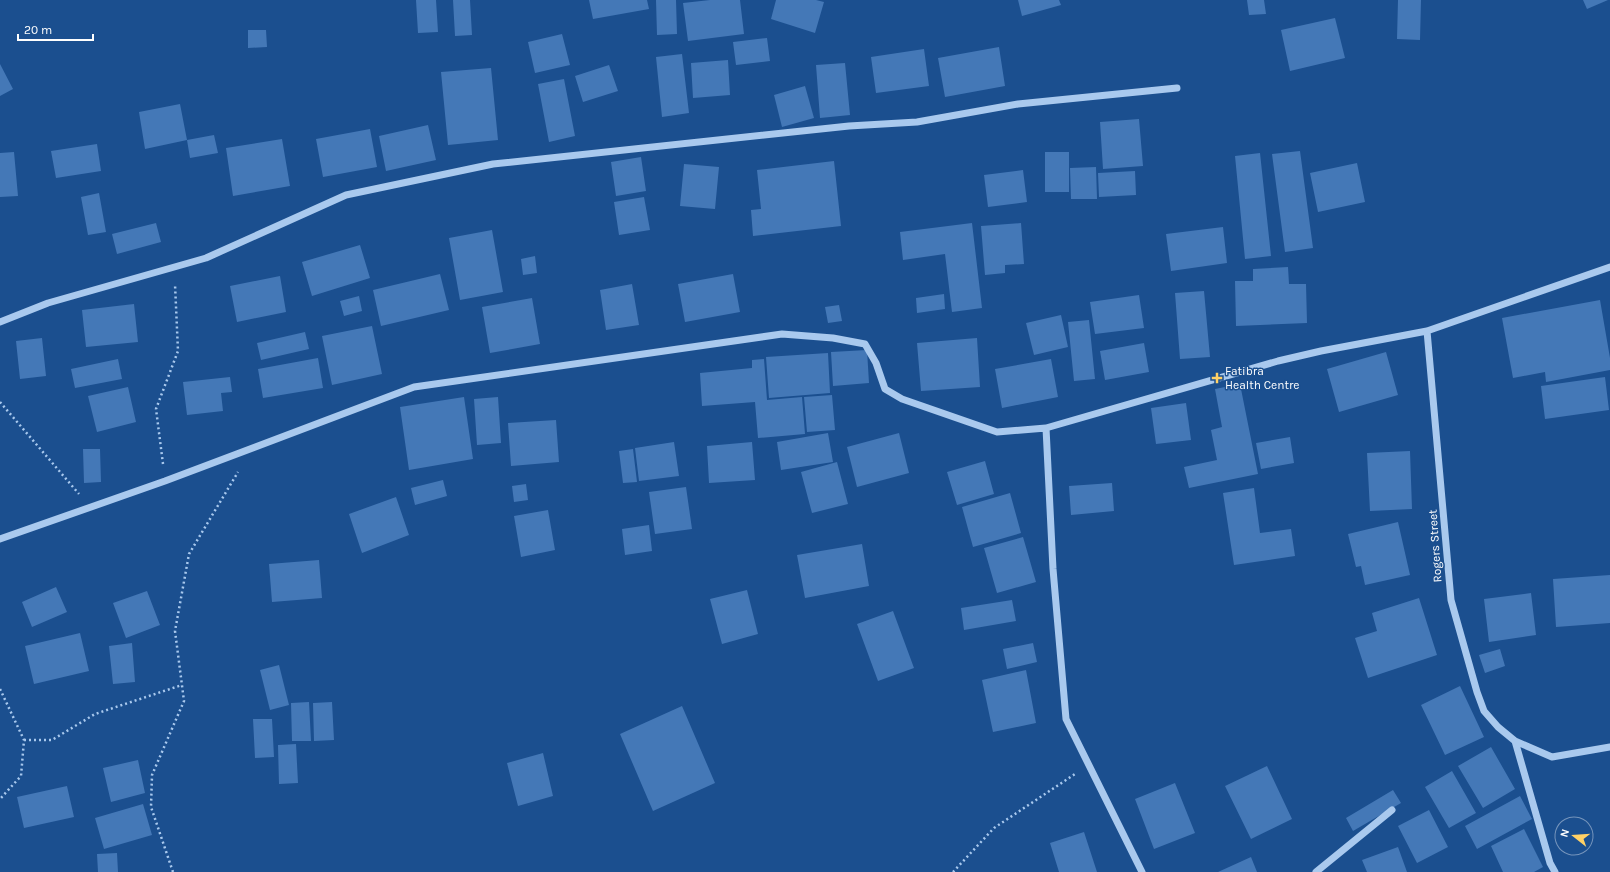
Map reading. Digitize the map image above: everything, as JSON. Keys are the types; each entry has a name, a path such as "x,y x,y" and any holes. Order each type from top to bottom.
{"street":[{"path":"0,322 48,303 206,258 346,195 492,164 850,126 917,122 1018,104 1177,88"},
{"path":"0,539 165,481 414,387 782,334 832,338 865,344 876,363 885,389 902,399 997,432 1046,428 1278,361 1321,351 1427,331 1610,267"},
{"name":"Rogers Street","path":"1427,331 1451,600 1477,692 1484,711 1515,741"},
{"path":"1046,428 1053,569 1066,719 1142,872"},
{"path":"1515,741 1552,757 1610,747"},
{"path":"1515,741 1550,863 1555,872"},
{"path":"1316,872 1392,810"}],"path":[{"path":"165,481 156,409 178,351 175,267"},
{"path":"0,402 91,507"},
{"path":"173,872 151,807 152,775 184,702 175,631 189,554 253,448"},
{"path":"24,740 52,740 95,714 182,685"},
{"path":"0,689 24,740 21,776 0,799"},
{"path":"953,872 994,828 1089,765"}],"building":[{"path":"416,0 436,0 438,32 418,33"},
{"path":"453,0 470,0 472,35 455,36"},
{"path":"589,0 647,0 649,9 593,19"},
{"path":"656,0 676,0 677,34 657,35"},
{"path":"710,0 740,0 744,34 688,41 683,3"},
{"path":"776,0 816,0 824,2 815,33 771,19"},
{"path":"1018,0 1059,0 1061,5 1022,16"},
{"path":"1247,0 1264,0 1266,14 1249,15"},
{"path":"1398,0 1421,0 1420,40 1397,39"},
{"path":"1583,0 1608,0 1587,9"},
{"path":"1335,18 1345,58 1290,71 1281,30"},
{"path":"248,30 266,30 267,47 248,48"},
{"path":"562,34 570,65 535,73 528,42"},
{"path":"767,38 770,61 736,65 733,42"},
{"path":"999,47 1005,86 945,97 938,58"},
{"path":"924,49 929,86 876,93 871,57"},
{"path":"682,54 689,113 662,117 656,57"},
{"path":"728,60 730,95 693,98 691,63"},
{"path":"845,63 850,115 820,118 816,65"},
{"path":"0,64 13,89 0,96"},
{"path":"609,65 618,91 583,102 575,76"},
{"path":"491,68 498,140 448,145 441,72"},
{"path":"564,79 575,136 549,142 538,84"},
{"path":"805,86 814,118 782,127 774,95"},
{"path":"180,104 187,140 145,149 139,112"},
{"path":"1139,119 1143,166 1103,169 1100,122"},
{"path":"428,125 436,160 386,171 379,136"},
{"path":"370,129 377,167 323,177 316,139"},
{"path":"214,135 218,153 190,158 187,140"},
{"path":"282,139 290,186 233,196 226,148"},
{"path":"97,144 101,171 56,178 51,151"},
{"path":"1300,151 1313,248 1285,252 1272,154"},
{"path":"14,152 18,196 0,197 0,153"},
{"path":"1045,152 1069,152 1069,192 1045,192"},
{"path":"1260,153 1271,256 1245,259 1235,156"},
{"path":"641,157 646,191 616,196 611,162"},
{"path":"834,161 841,226 753,236 751,210 761,209 757,170"},
{"path":"1357,163 1365,202 1318,212 1310,173"},
{"path":"684,164 719,167 715,209 680,206"},
{"path":"1096,167 1097,199 1071,199 1070,168"},
{"path":"1023,170 1027,202 988,207 984,175"},
{"path":"1135,171 1136,195 1099,197 1098,173"},
{"path":"99,193 106,232 88,235 81,197"},
{"path":"644,197 650,230 619,235 614,202"},
{"path":"156,223 161,242 117,254 112,234"},
{"path":"972,223 982,308 952,312 945,254 903,260 900,232"},
{"path":"1021,223 1024,264 1005,265 1005,273 985,275 981,226"},
{"path":"1223,227 1227,263 1171,271 1166,234"},
{"path":"492,230 503,292 460,300 449,238"},
{"path":"360,245 370,278 312,296 302,262"},
{"path":"535,256 537,273 523,275 521,259"},
{"path":"1288,267 1289,284 1306,284 1307,323 1236,326 1235,281 1253,281 1253,269"},
{"path":"440,274 449,310 381,326 373,290"},
{"path":"733,274 740,312 685,322 678,284"},
{"path":"280,276 286,312 237,322 230,286"},
{"path":"632,284 639,325 606,330 600,290"},
{"path":"1204,291 1210,357 1180,359 1175,293"},
{"path":"944,294 945,309 917,313 916,298"},
{"path":"1139,295 1144,328 1095,334 1090,302"},
{"path":"359,296 362,311 344,316 340,301"},
{"path":"532,298 540,344 490,353 482,307"},
{"path":"1600,300 1610,358 1610,370 1546,382 1545,372 1513,378 1502,318"},
{"path":"134,304 138,342 86,347 82,310"},
{"path":"839,305 842,321 828,323 825,307"},
{"path":"1061,315 1068,347 1034,355 1026,323"},
{"path":"1089,320 1095,379 1074,381 1068,322"},
{"path":"372,326 382,374 332,385 322,336"},
{"path":"305,332 309,349 261,360 257,343"},
{"path":"42,338 46,376 20,379 16,341"},
{"path":"977,338 980,387 921,391 917,343"},
{"path":"1144,343 1149,372 1105,380 1100,351"},
{"path":"867,350 869,383 833,386 831,352"},
{"path":"1386,352 1398,395 1339,412 1327,369"},
{"path":"828,353 830,393 769,398 766,357"},
{"path":"318,358 323,388 263,398 258,369"},
{"path":"118,359 122,379 75,388 71,369"},
{"path":"764,359 767,400 802,397 805,434 758,438 755,402 702,406 700,373 752,368 752,360"},
{"path":"1051,359 1058,397 1002,408 995,369"},
{"path":"230,377 232,392 221,393 223,411 187,415 183,382"},
{"path":"1605,377 1609,410 1545,419 1541,386"},
{"path":"1240,384 1258,474 1189,488 1184,467 1217,460 1211,430 1222,427 1215,389"},
{"path":"128,387 136,422 97,432 88,396"},
{"path":"832,395 835,430 807,432 804,397"},
{"path":"464,397 473,459 409,470 400,407"},
{"path":"498,397 501,443 477,445 474,399"},
{"path":"1186,403 1191,440 1156,444 1151,408"},
{"path":"556,420 559,462 511,466 508,423"},
{"path":"828,433 833,462 781,470 777,442"},
{"path":"899,433 909,473 857,487 847,447"},
{"path":"1290,437 1294,463 1261,469 1256,443"},
{"path":"674,442 679,476 639,481 635,448"},
{"path":"752,442 755,480 709,483 707,446"},
{"path":"83,449 100,449 101,482 84,483"},
{"path":"633,449 637,482 623,483 619,451"},
{"path":"1410,451 1412,509 1370,511 1367,453"},
{"path":"985,461 994,494 957,505 947,472"},
{"path":"837,462 848,504 812,513 801,472"},
{"path":"443,480 447,496 415,505 411,488"},
{"path":"1112,483 1114,511 1071,515 1069,486"},
{"path":"526,484 528,500 514,502 512,486"},
{"path":"686,487 692,529 655,534 649,492"},
{"path":"1254,488 1260,533 1291,529 1295,556 1234,565 1223,493"},
{"path":"1010,493 1021,533 973,547 962,507"},
{"path":"396,497 409,535 362,553 349,514"},
{"path":"548,510 555,550 521,557 514,516"},
{"path":"1398,522 1410,575 1365,585 1361,566 1356,567 1348,534"},
{"path":"649,525 652,551 625,555 622,529"},
{"path":"1023,537 1036,582 997,593 984,548"},
{"path":"862,544 869,586 805,598 797,555"},
{"path":"319,560 322,598 272,602 269,564"},
{"path":"1610,575 1610,623 1556,627 1553,579"},
{"path":"56,587 67,612 32,627 22,602"},
{"path":"747,590 758,634 722,644 710,599"},
{"path":"147,591 160,625 126,638 113,603"},
{"path":"1531,593 1536,635 1489,642 1484,599"},
{"path":"1419,598 1437,655 1368,678 1355,638 1377,631 1372,613"},
{"path":"1012,600 1016,621 964,630 961,608"},
{"path":"893,611 914,668 878,681 857,624"},
{"path":"80,633 89,671 34,684 25,646"},
{"path":"132,643 135,682 113,684 109,646"},
{"path":"1033,643 1037,662 1007,669 1003,649"},
{"path":"1500,649 1505,666 1485,673 1479,655"},
{"path":"279,665 289,705 270,710 260,670"},
{"path":"1026,670 1036,723 993,732 982,680"},
{"path":"1460,686 1484,737 1445,755 1421,705"},
{"path":"309,702 311,741 292,741 291,703"},
{"path":"332,702 334,740 314,741 313,703"},
{"path":"682,706 715,783 653,811 620,734"},
{"path":"253,719 272,719 274,757 255,758"},
{"path":"296,744 298,783 279,784 278,745"},
{"path":"1491,747 1515,789 1483,808 1458,766"},
{"path":"543,753 553,796 518,806 507,763"},
{"path":"138,760 145,793 111,802 103,768"},
{"path":"1267,766 1292,819 1251,839 1225,786"},
{"path":"1452,771 1476,813 1449,828 1425,787"},
{"path":"1175,783 1195,833 1154,849 1135,799"},
{"path":"67,786 74,817 24,828 17,797"},
{"path":"1393,790 1401,803 1353,831 1346,818"},
{"path":"1520,796 1532,819 1477,849 1465,826"},
{"path":"143,804 152,835 104,849 95,818"},
{"path":"1429,810 1448,847 1417,863 1398,826"},
{"path":"1524,829 1543,867 1534,872 1503,872 1491,846"},
{"path":"1084,832 1097,872 1059,872 1050,843"},
{"path":"1398,847 1407,872 1367,872 1362,860"},
{"path":"117,853 118,872 98,872 97,854"},
{"path":"1251,857 1257,872 1218,872"}],"place":[{"name":"Fatibra Health Centre","path":"1217,378"}]}
